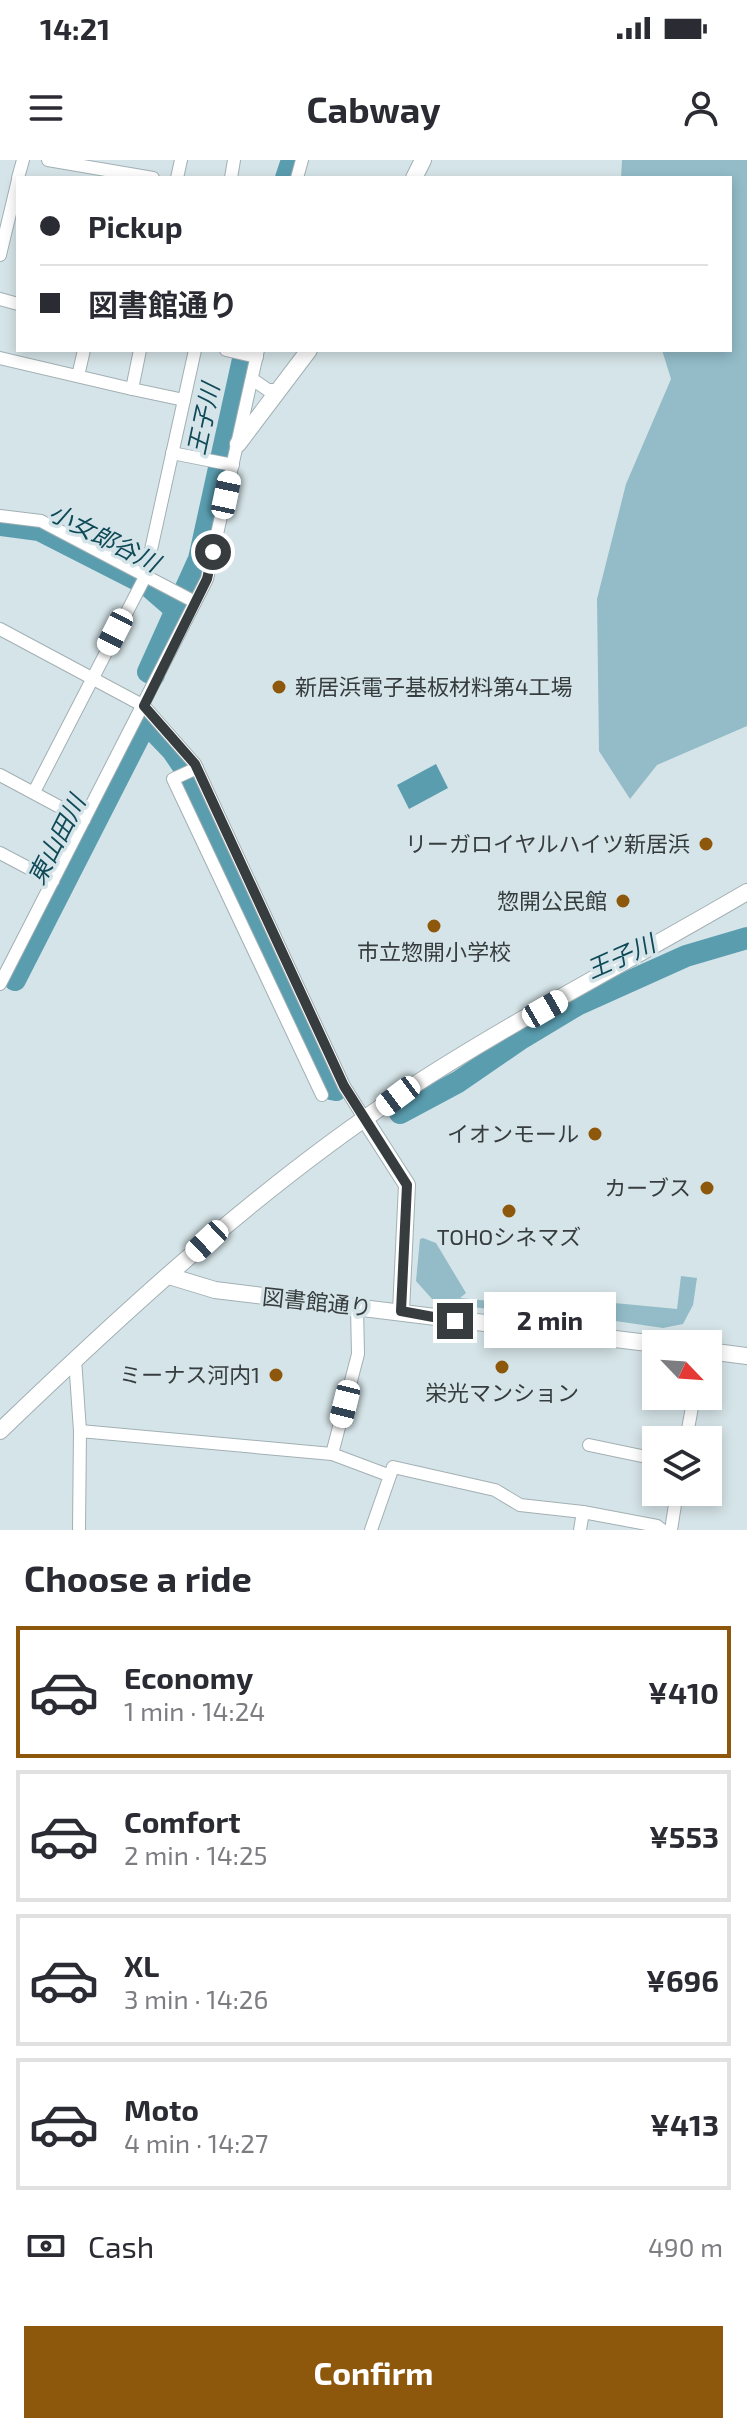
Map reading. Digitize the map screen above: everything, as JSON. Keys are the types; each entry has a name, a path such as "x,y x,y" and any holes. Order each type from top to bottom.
{"street":[{"path":"48,160 71,172 123,170 146,176"},
{"path":"0,255 16,187"},
{"path":"31,366 34,352"},
{"path":"78,376 84,352"},
{"path":"132,389 140,352"},
{"path":"34,792 142,581 195,352"},
{"path":"238,444 307,352"},
{"path":"0,984 207,579 257,354"},
{"path":"0,358 184,400"},
{"path":"252,379 268,390 278,390"},
{"path":"172,453 231,464"},
{"path":"0,516 41,521 142,581 194,601"},
{"path":"0,629 144,706 196,768 344,1086 407,1185 401,1311"},
{"path":"196,768 173,779 322,1095"},
{"path":"0,775 84,820"},
{"path":"0,853 53,881"},
{"path":"0,1431 169,1276 298,1168 439,1069 747,892"},
{"name":"図書館通り","path":"169,1276 215,1290 642,1342"},
{"path":"332,1454 358,1354 357,1308"},
{"path":"722,1353 747,1356"},
{"path":"75,1359 80,1431 79,1530"},
{"path":"80,1431 332,1454 388,1475"},
{"path":"589,1445 642,1456"},
{"path":"371,1530 393,1467 495,1490 520,1505 583,1512 657,1526 662,1530"},
{"path":"671,1530 675,1506"},
{"path":"580,1530 583,1512"}],"shaded area":[{"path":"622,160 747,160 747,726 657,765 630,799 599,751 597,599 626,484 671,379 663,352 732,352 732,176 621,176"},
{"path":"436,764 448,788 409,809 397,785"},
{"path":"420,1239 436,1243 466,1293 460,1298 530,1305 555,1293 599,1301 597,1320 451,1305 432,1299 416,1281"},
{"path":"681,1276 697,1278 693,1305 683,1324 663,1328 602,1319 604,1302 677,1309"}],"waterway":[{"name":"王子川","path":"287,176 292,160"},
{"name":"王子川","path":"154,675 148,672 199,559 245,352"},
{"name":"小女郎谷川","path":"0,525 39,530 147,585 178,612"},
{"name":"王子川","path":"15,980 146,723 172,750 187,772 331,1089 336,1090"},
{"name":"王子川","path":"400,1113 458,1082 577,1005 686,956 747,938"}],"place":[{"name":"新居浜電子基板材料第4工場","path":"279,687"},
{"name":"リーガロイヤルハイツ新居浜","path":"706,844"},
{"name":"惣開公民館","path":"623,901"},
{"name":"市立惣開小学校","path":"434,926"},
{"name":"イオンモール","path":"595,1134"},
{"name":"カーブス","path":"707,1188"},
{"name":"TOHOシネマズ","path":"509,1211"},
{"name":"栄光マンション","path":"502,1367"},
{"name":"ミーナス河内1","path":"276,1375"}],"route":[{"path":"213,552 207,579 144,706 195,764 344,1086 407,1185 401,1311 455,1321"}],"water label":[{"name":"東山田川","path":"57,840"}]}
